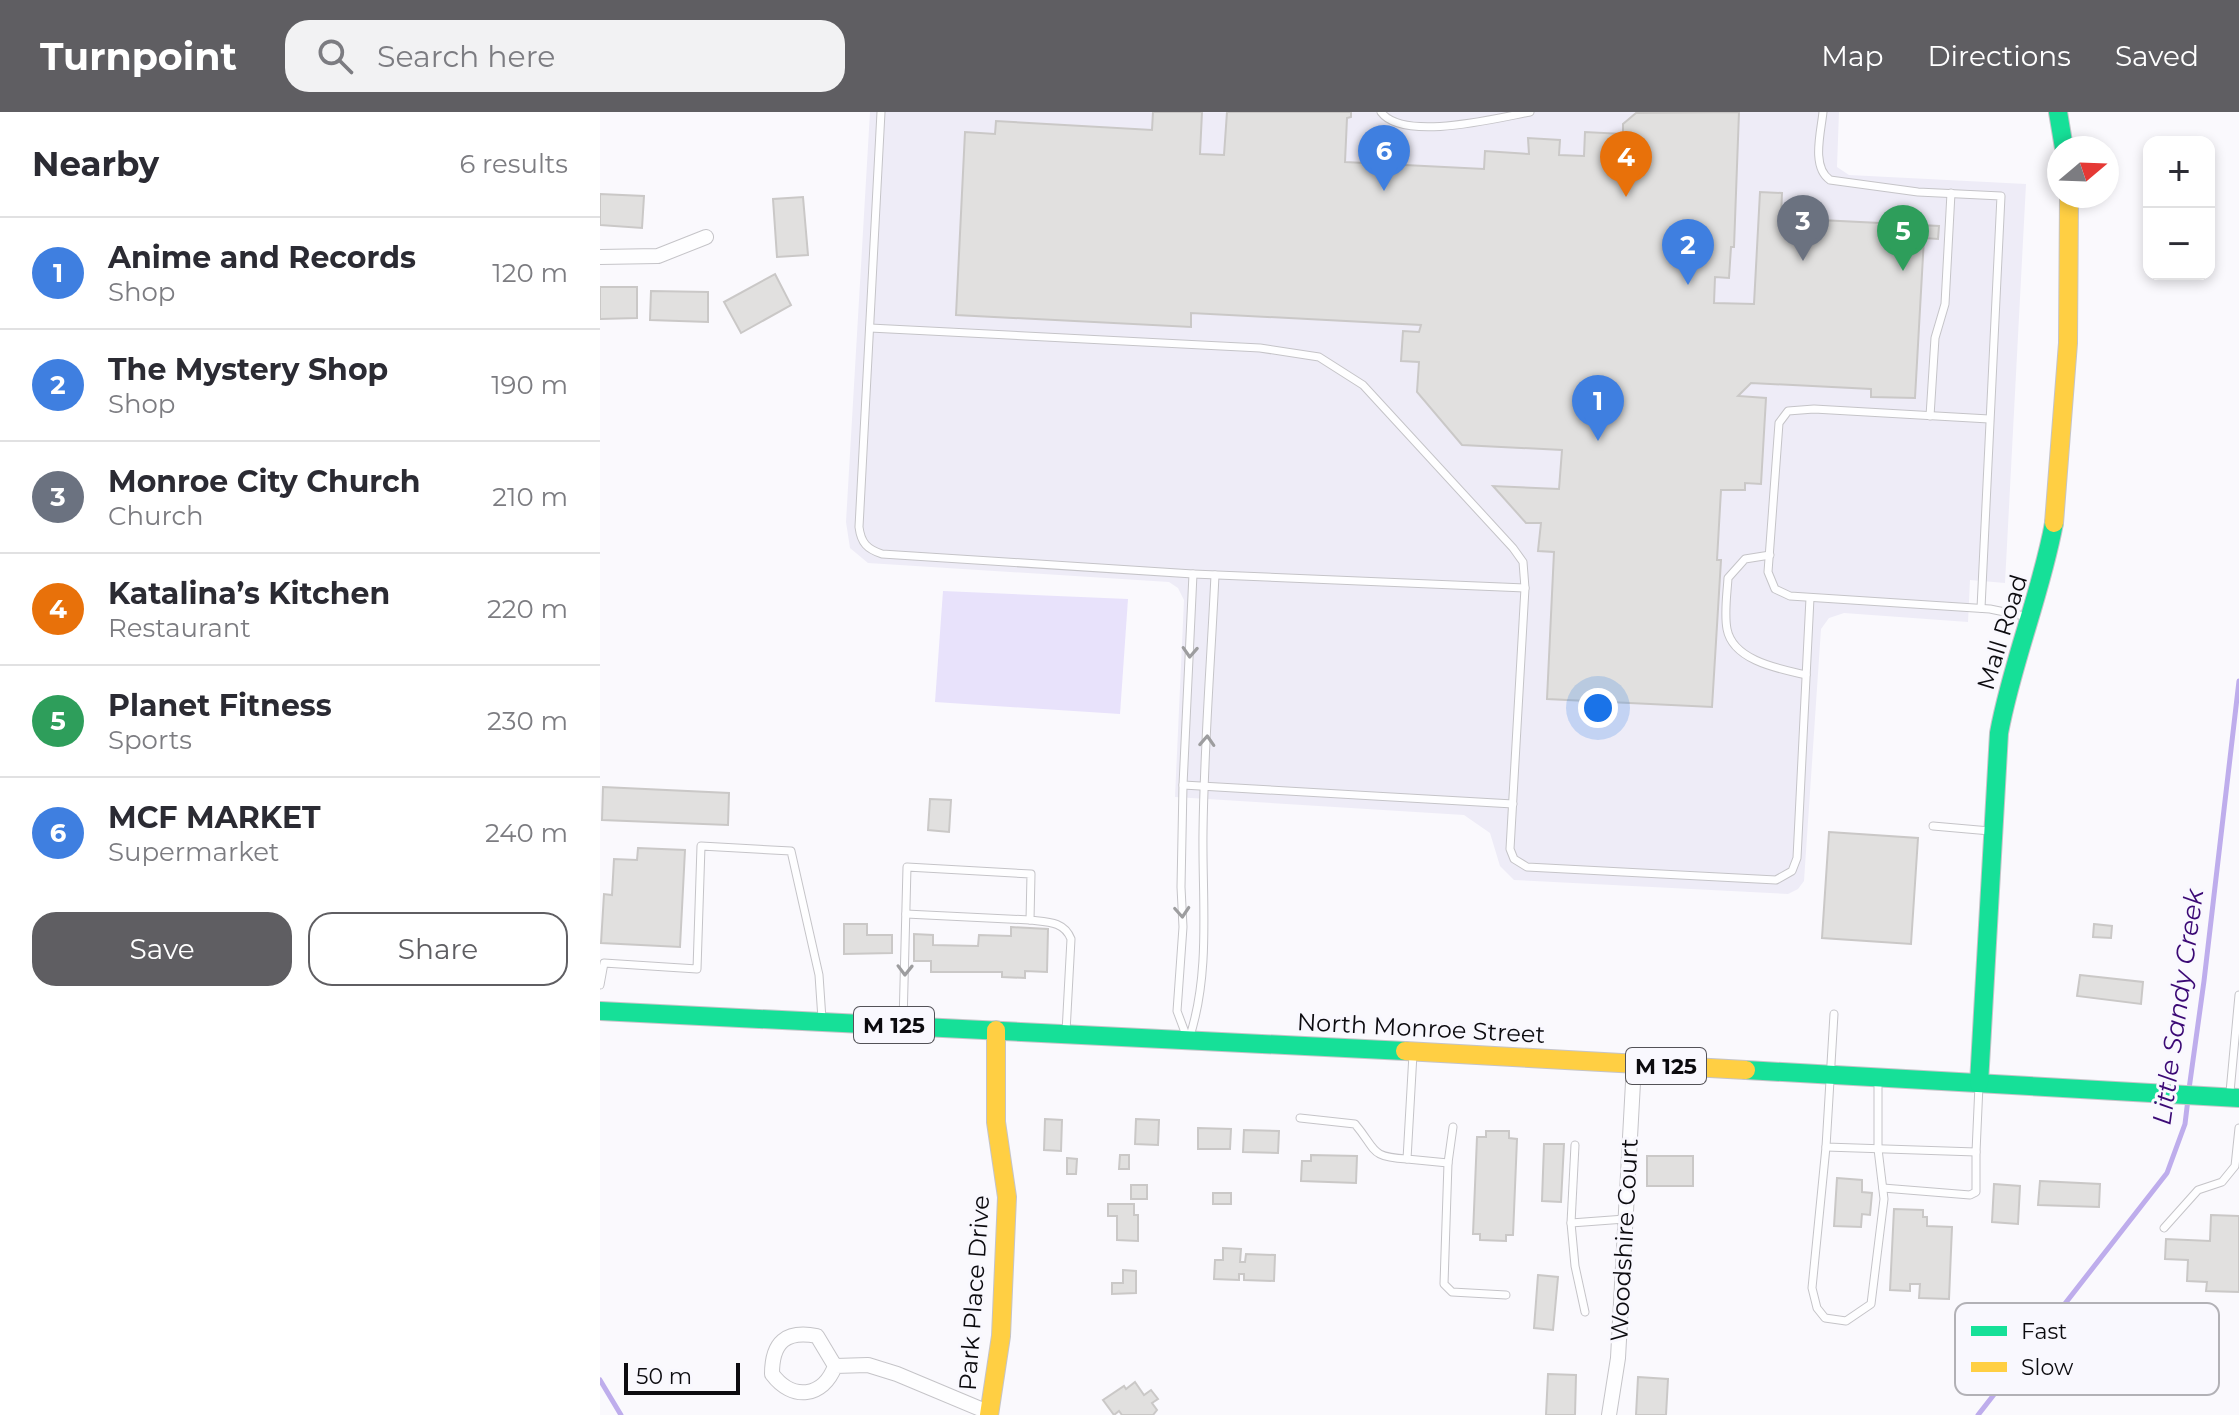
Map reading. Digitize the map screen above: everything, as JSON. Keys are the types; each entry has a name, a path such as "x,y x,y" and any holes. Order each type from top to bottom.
{"main road":[{"path":"2058,112 2062,136"},
{"name":"Mall Road","path":"1979,1083 1999,733 2006,695 2046,568 2058,492 2070,283 2069,208"},
{"name":"North Monroe Street","path":"600,1011 2234,1098"},
{"name":"Park Place Drive","path":"991,1414 1001,1336 1007,1197 996,1122 996,1030"}],"street":[{"path":"600,257 658,256 706,237"},
{"name":"Woodshire Court","path":"1609,1415 1618,1358 1634,1064"},
{"path":"801,1333 817,1336 835,1366 831,1378 818,1388 803,1393 780,1385 772,1374 775,1349 786,1338 801,1333"},
{"path":"835,1366 868,1365 991,1414"}],"lane":[{"path":"881,112 859,527 861,537 872,550 882,554 1193,574 1525,588"},
{"path":"1381,112 1395,123 1437,127 1530,112"},
{"path":"1823,112 1819,162 1821,171 1830,180 1918,192 2001,196 1981,608"},
{"path":"1930,416 1935,338 1945,304 1951,193"},
{"path":"870,328 1260,348 1319,357 1345,372 1377,397 1513,548 1525,570 1510,849 1514,859 1527,867 1782,879 1792,871 1797,858 1810,598"},
{"path":"1989,419 1814,409 1788,411 1779,423 1768,572 1775,589 1790,596 1981,608 2031,618"},
{"path":"1770,555 1745,559 1728,578 1727,633 1742,651 1757,660 1806,675"},
{"path":"1188,1041 1177,1011 1183,927 1183,785 1193,574"},
{"path":"1188,1041 1198,1011 1204,934 1205,787 1215,575"},
{"path":"1183,785 1513,804"},
{"path":"1933,826 1992,831"},
{"path":"600,985 604,963 697,969 701,846 791,851 819,975 822,1021"},
{"path":"903,1026 907,867 1031,874 1030,920"},
{"path":"906,914 1030,920 1059,925 1071,939 1066,1034"},
{"path":"2234,1098 2239,995"},
{"path":"1834,1014 1826,1147 1812,1288 1817,1308 1825,1318 1846,1321 1871,1304 1884,1199 1878,1149 1878,1077"},
{"path":"1407,1159 1414,1052"},
{"path":"1883,1188 1970,1195 1976,1192 1979,1083"},
{"path":"1300,1118 1355,1124 1374,1152 1386,1158 1448,1163"},
{"path":"1453,1127 1448,1163 1444,1284 1452,1292 1506,1295"},
{"path":"2164,1228 2198,1190 2222,1182 2235,1166 2239,1128"},
{"path":"1575,1145 1571,1223 1575,1266 1585,1312"},
{"path":"1826,1147 1976,1152"},
{"path":"1571,1223 1625,1219"}],"shaded area":[{"path":"870,112 1839,112 1837,167 1849,175 2026,184 2005,583 1970,580 1968,622 1844,613 1829,618 1821,629 1804,881 1798,889 1788,894 1514,880 1500,866 1490,833 1464,815 1175,797 1184,600 1178,588 1169,582 868,563 850,548 846,522"},
{"path":"943,591 1128,599 1120,714 935,702"}],"building":[{"path":"1153,112 1202,112 1200,154 1224,155 1227,112 1351,112 1351,117 1347,118 1345,162 1484,169 1485,151 1529,154 1528,138 1560,140 1559,155 1584,156 1585,132 1623,134 1623,124 1636,113 1739,112 1734,247 1731,247 1729,278 1715,277 1714,303 1754,304 1760,192 1782,193 1781,218 1939,226 1938,239 1924,238 1915,398 1871,397 1871,389 1751,383 1738,396 1766,398 1761,484 1745,483 1745,490 1721,490 1717,560 1721,560 1712,707 1547,699 1554,552 1538,551 1541,523 1526,523 1493,486 1559,489 1562,450 1462,445 1417,392 1419,362 1401,361 1403,331 1419,332 1421,325 1191,313 1191,327 956,315 965,132 995,134 996,121 1152,130"},
{"path":"600,194 644,196 642,228 600,225"},
{"path":"803,197 808,255 777,257 773,199"},
{"path":"775,274 791,305 741,333 724,302"},
{"path":"600,287 637,287 637,318 600,319"},
{"path":"651,291 708,292 708,322 650,320"},
{"path":"603,787 729,793 728,825 602,820"},
{"path":"930,799 951,800 949,832 928,830"},
{"path":"1829,832 1918,838 1911,944 1822,938"},
{"path":"638,848 685,850 680,947 601,943 604,894 612,895 614,859 637,860"},
{"path":"844,924 867,924 867,935 892,935 892,953 844,954"},
{"path":"2094,924 2112,926 2111,938 2093,937"},
{"path":"1011,927 1048,929 1047,972 1025,971 1025,978 1002,977 1002,972 931,972 931,961 914,961 914,934 933,935 933,945 978,946 979,935 1011,936"},
{"path":"2080,975 2143,982 2141,1004 2077,996"},
{"path":"1045,1119 1062,1120 1061,1151 1044,1150"},
{"path":"1136,1119 1159,1120 1158,1145 1135,1144"},
{"path":"1198,1128 1231,1129 1230,1149 1198,1149"},
{"path":"1244,1130 1279,1131 1278,1153 1243,1152"},
{"path":"1486,1131 1509,1131 1509,1138 1517,1139 1513,1235 1506,1235 1506,1241 1480,1240 1480,1234 1473,1234 1477,1137 1486,1137"},
{"path":"1544,1144 1564,1144 1561,1202 1542,1201"},
{"path":"1120,1155 1129,1155 1129,1169 1119,1169"},
{"path":"1311,1155 1357,1156 1356,1183 1301,1181 1302,1161 1311,1161"},
{"path":"1647,1156 1693,1156 1693,1186 1647,1186"},
{"path":"1067,1158 1077,1159 1076,1174 1067,1174"},
{"path":"1837,1178 1862,1180 1862,1192 1872,1193 1870,1215 1862,1214 1861,1227 1834,1226"},
{"path":"2040,1181 2100,1184 2099,1207 2038,1205"},
{"path":"1994,1184 2020,1186 2018,1224 1992,1222"},
{"path":"1131,1185 1147,1185 1147,1199 1131,1199"},
{"path":"1213,1193 1231,1193 1231,1204 1213,1204"},
{"path":"1108,1204 1134,1204 1134,1215 1138,1215 1138,1241 1117,1240 1117,1216 1108,1216"},
{"path":"1894,1209 1923,1210 1927,1226 1952,1227 1949,1299 1919,1298 1920,1284 1910,1284 1910,1291 1890,1290"},
{"path":"2211,1215 2239,1216 2239,1292 2206,1291 2207,1282 2187,1281 2188,1260 2165,1259 2166,1239 2210,1241"},
{"path":"1223,1248 1241,1249 1240,1262 1245,1262 1246,1254 1275,1255 1274,1281 1244,1280 1244,1274 1239,1274 1239,1280 1214,1279 1215,1260 1223,1260"},
{"path":"1123,1270 1136,1271 1136,1293 1112,1294 1112,1283 1123,1283"},
{"path":"1538,1275 1558,1277 1553,1330 1534,1328"},
{"path":"1548,1374 1576,1375 1575,1415 1546,1415"},
{"path":"1638,1377 1668,1379 1666,1415 1636,1415"},
{"path":"1135,1382 1144,1395 1151,1390 1158,1399 1152,1403 1157,1410 1153,1415 1122,1415 1119,1411 1114,1415 1103,1400"}],"waterway":[{"name":"Little Sandy Creek","path":"2189,1089 2239,681"},
{"name":"Little Sandy Creek","path":"2065,1303 2167,1173 2185,1124 2188,1099"},
{"path":"600,1380 621,1415"},
{"name":"Little Sandy Creek","path":"1978,1415 1994,1395"}],"traffic: fast":[{"path":"2058,112 2062,136"},
{"path":"1979,1083 1999,733 2054,523"},
{"path":"600,1011 1405,1051"},
{"path":"1746,1070 2239,1098"}],"traffic: slow":[{"path":"2054,523 2068,343 2069,208"},
{"path":"989,1415 1001,1336 1007,1197 996,1122 996,1030"},
{"path":"1405,1051 1746,1070"}],"place":[{"name":"MCF MARKET","path":"1384,191"},
{"name":"Katalina’s Kitchen","path":"1626,197"},
{"name":"Monroe City Church","path":"1803,261"},
{"name":"Planet Fitness","path":"1903,271"},
{"name":"The Mystery Shop","path":"1688,285"},
{"name":"Anime and Records","path":"1598,441"}]}
